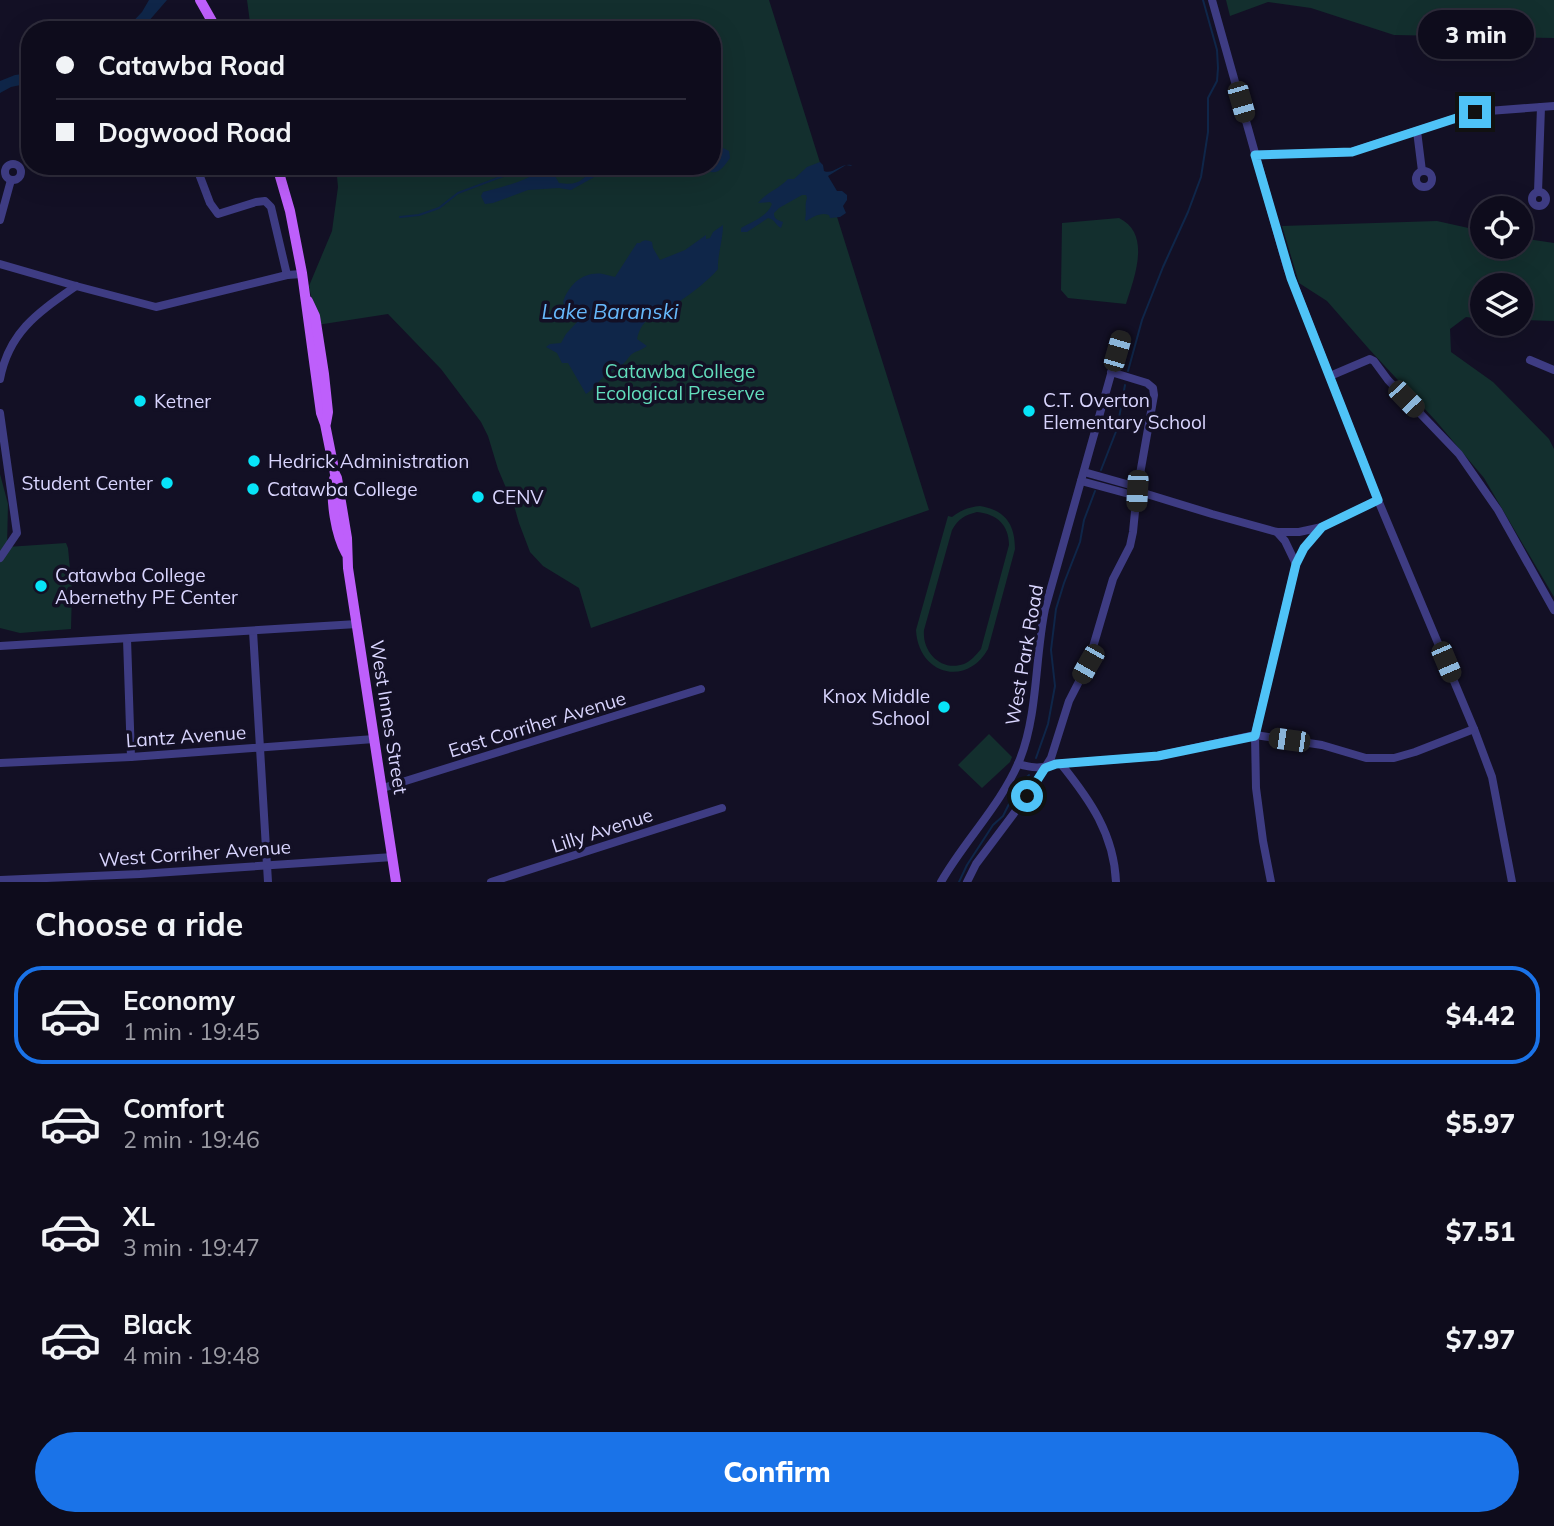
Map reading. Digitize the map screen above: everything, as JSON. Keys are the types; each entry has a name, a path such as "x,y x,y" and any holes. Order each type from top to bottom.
{"main road":[{"path":"200,0 212,21"},
{"name":"West Innes Street","path":"280,175 290,211 305,294 315,316 328,412 326,424 347,538 347,557 396,882"}],"street":[{"path":"1212,0 1287,267 1378,500 1492,777 1512,882"},
{"path":"1255,155 1352,152 1475,112 1554,106"},
{"path":"1538,192 1541,107"},
{"path":"1417,131 1422,171"},
{"path":"199,175 210,203 218,214 256,202 265,201 271,207 288,275"},
{"path":"0,220 11,180"},
{"path":"0,264 156,307 288,275 302,274"},
{"path":"0,379 7,354 29,321 76,286"},
{"name":"West Park Road","path":"941,882 1001,794 1018,764 1031,711 1045,609 1122,335"},
{"path":"1330,376 1370,359 1374,361 1388,380 1459,454 1498,510 1554,610"},
{"path":"1530,360 1554,370"},
{"path":"967,882 976,864 1051,758 1069,701 1088,664 1113,579 1130,546 1154,392 1147,383 1111,372"},
{"path":"0,413 17,533 0,558"},
{"path":"1084,472 1130,485 1137,491 1278,532 1299,532 1322,527 1378,500"},
{"path":"1081,481 1129,494 1137,491"},
{"path":"1271,882 1256,788 1255,736 1296,564 1304,548 1322,527"},
{"path":"1278,532 1296,564"},
{"path":"0,646 357,624"},
{"path":"253,631 268,882"},
{"path":"127,639 131,757"},
{"name":"East Corriher Avenue","path":"383,789 701,689"},
{"path":"1018,764 1045,768 1061,764 1158,756 1255,736 1322,745 1366,758 1394,758 1474,729"},
{"name":"Lantz Avenue","path":"0,763 131,757 374,739"},
{"path":"1061,764 1098,815 1112,853 1116,882"},
{"name":"Lilly Avenue","path":"491,882 722,808"},
{"name":"West Corriher Avenue","path":"0,880 140,878 267,864 393,857"}],"green space":[{"name":"Catawba College Ecological Preserve","path":"247,0 769,0 929,510 591,628 579,588 543,566 530,552 488,436 481,422 441,369 388,314 317,325 309,286 332,231 338,187 337,175 721,175 721,21 250,21"},
{"path":"1226,0 1554,0 1554,38 1394,35 1311,8 1268,2 1230,16"},
{"path":"1119,218 1129,225 1138,245 1136,270 1126,304 1068,298 1061,290 1062,223"},
{"path":"1437,221 1470,228 1470,259 1533,259 1533,240 1554,243 1554,321 1533,320 1533,273 1470,273 1470,318 1466,317 1450,329 1451,352 1493,382 1549,439 1554,449 1554,597 1484,478 1327,301 1299,283 1282,226"},
{"name":"Catawba College Abernethy PE Center","path":"0,474 8,504 7,547 66,543 72,590 71,629 20,633 0,628"},
{"path":"980,506 996,511 1007,520 1013,532 1015,549 988,649 979,661 968,669 944,671 925,657 916,630 948,516 952,517 969,508","holes":["977,512 996,518 1004,526 1009,545 981,649 964,664 948,665 941,663 930,653 926,646 924,630 952,530 965,516"]},
{"path":"989,734 1012,757 982,788 958,765"}],"water":[{"path":"149,0 167,0 149,21 134,21"},
{"path":"21,74 21,85 0,93 0,81"},
{"path":"721,147 729,151 730,158 722,169"},
{"path":"820,162 827,172 846,165 828,176 837,191 847,195 843,206 846,213 830,218 826,214 820,215 806,221 807,198 802,195 774,213 776,219 783,222 781,228 768,218 747,232 741,232 741,228 770,208 770,202 758,203 762,199 788,179 794,179 807,167"},
{"path":"532,175 555,175 559,183 572,184 587,175 597,175 571,190 528,190 485,204 481,196 483,192"},
{"name":"Lake Baranski","path":"723,225 718,269 685,298 648,319 637,339 647,346 632,354 586,394 568,363 562,363 557,353 546,347 561,343 577,322 566,310 563,302 573,284 596,274 615,277 637,243 646,240 652,242 660,260 685,250 706,235 706,239 710,238 713,232"}],"waterway":[{"path":"1128,371 1142,320 1201,177 1208,132 1208,98 1217,81 1218,68 1217,50 1203,0"},
{"path":"400,217 419,215 439,208 458,193 506,175"},
{"path":"1101,470 1117,429 1125,385"},
{"path":"1036,758 1048,724 1055,686 1051,650 1056,609 1095,491"},
{"path":"959,882 993,825 1003,816 1029,775"}],"place":[{"name":"Ketner","path":"140,401"},
{"name":"C.T. Overton Elementary School","path":"1029,411"},
{"name":"Hedrick Administration","path":"254,461"},
{"name":"Student Center","path":"167,483"},
{"name":"Catawba College","path":"253,489"},
{"name":"CENV","path":"478,497"},
{"name":"Catawba College Abernethy PE Center","path":"41,586"},
{"name":"Knox Middle School","path":"944,707"}],"route":[{"path":"1027,796 1045,768 1056,764 1158,756 1255,736 1296,564 1304,548 1322,527 1378,500 1291,278 1255,155 1352,152 1475,112"}]}
